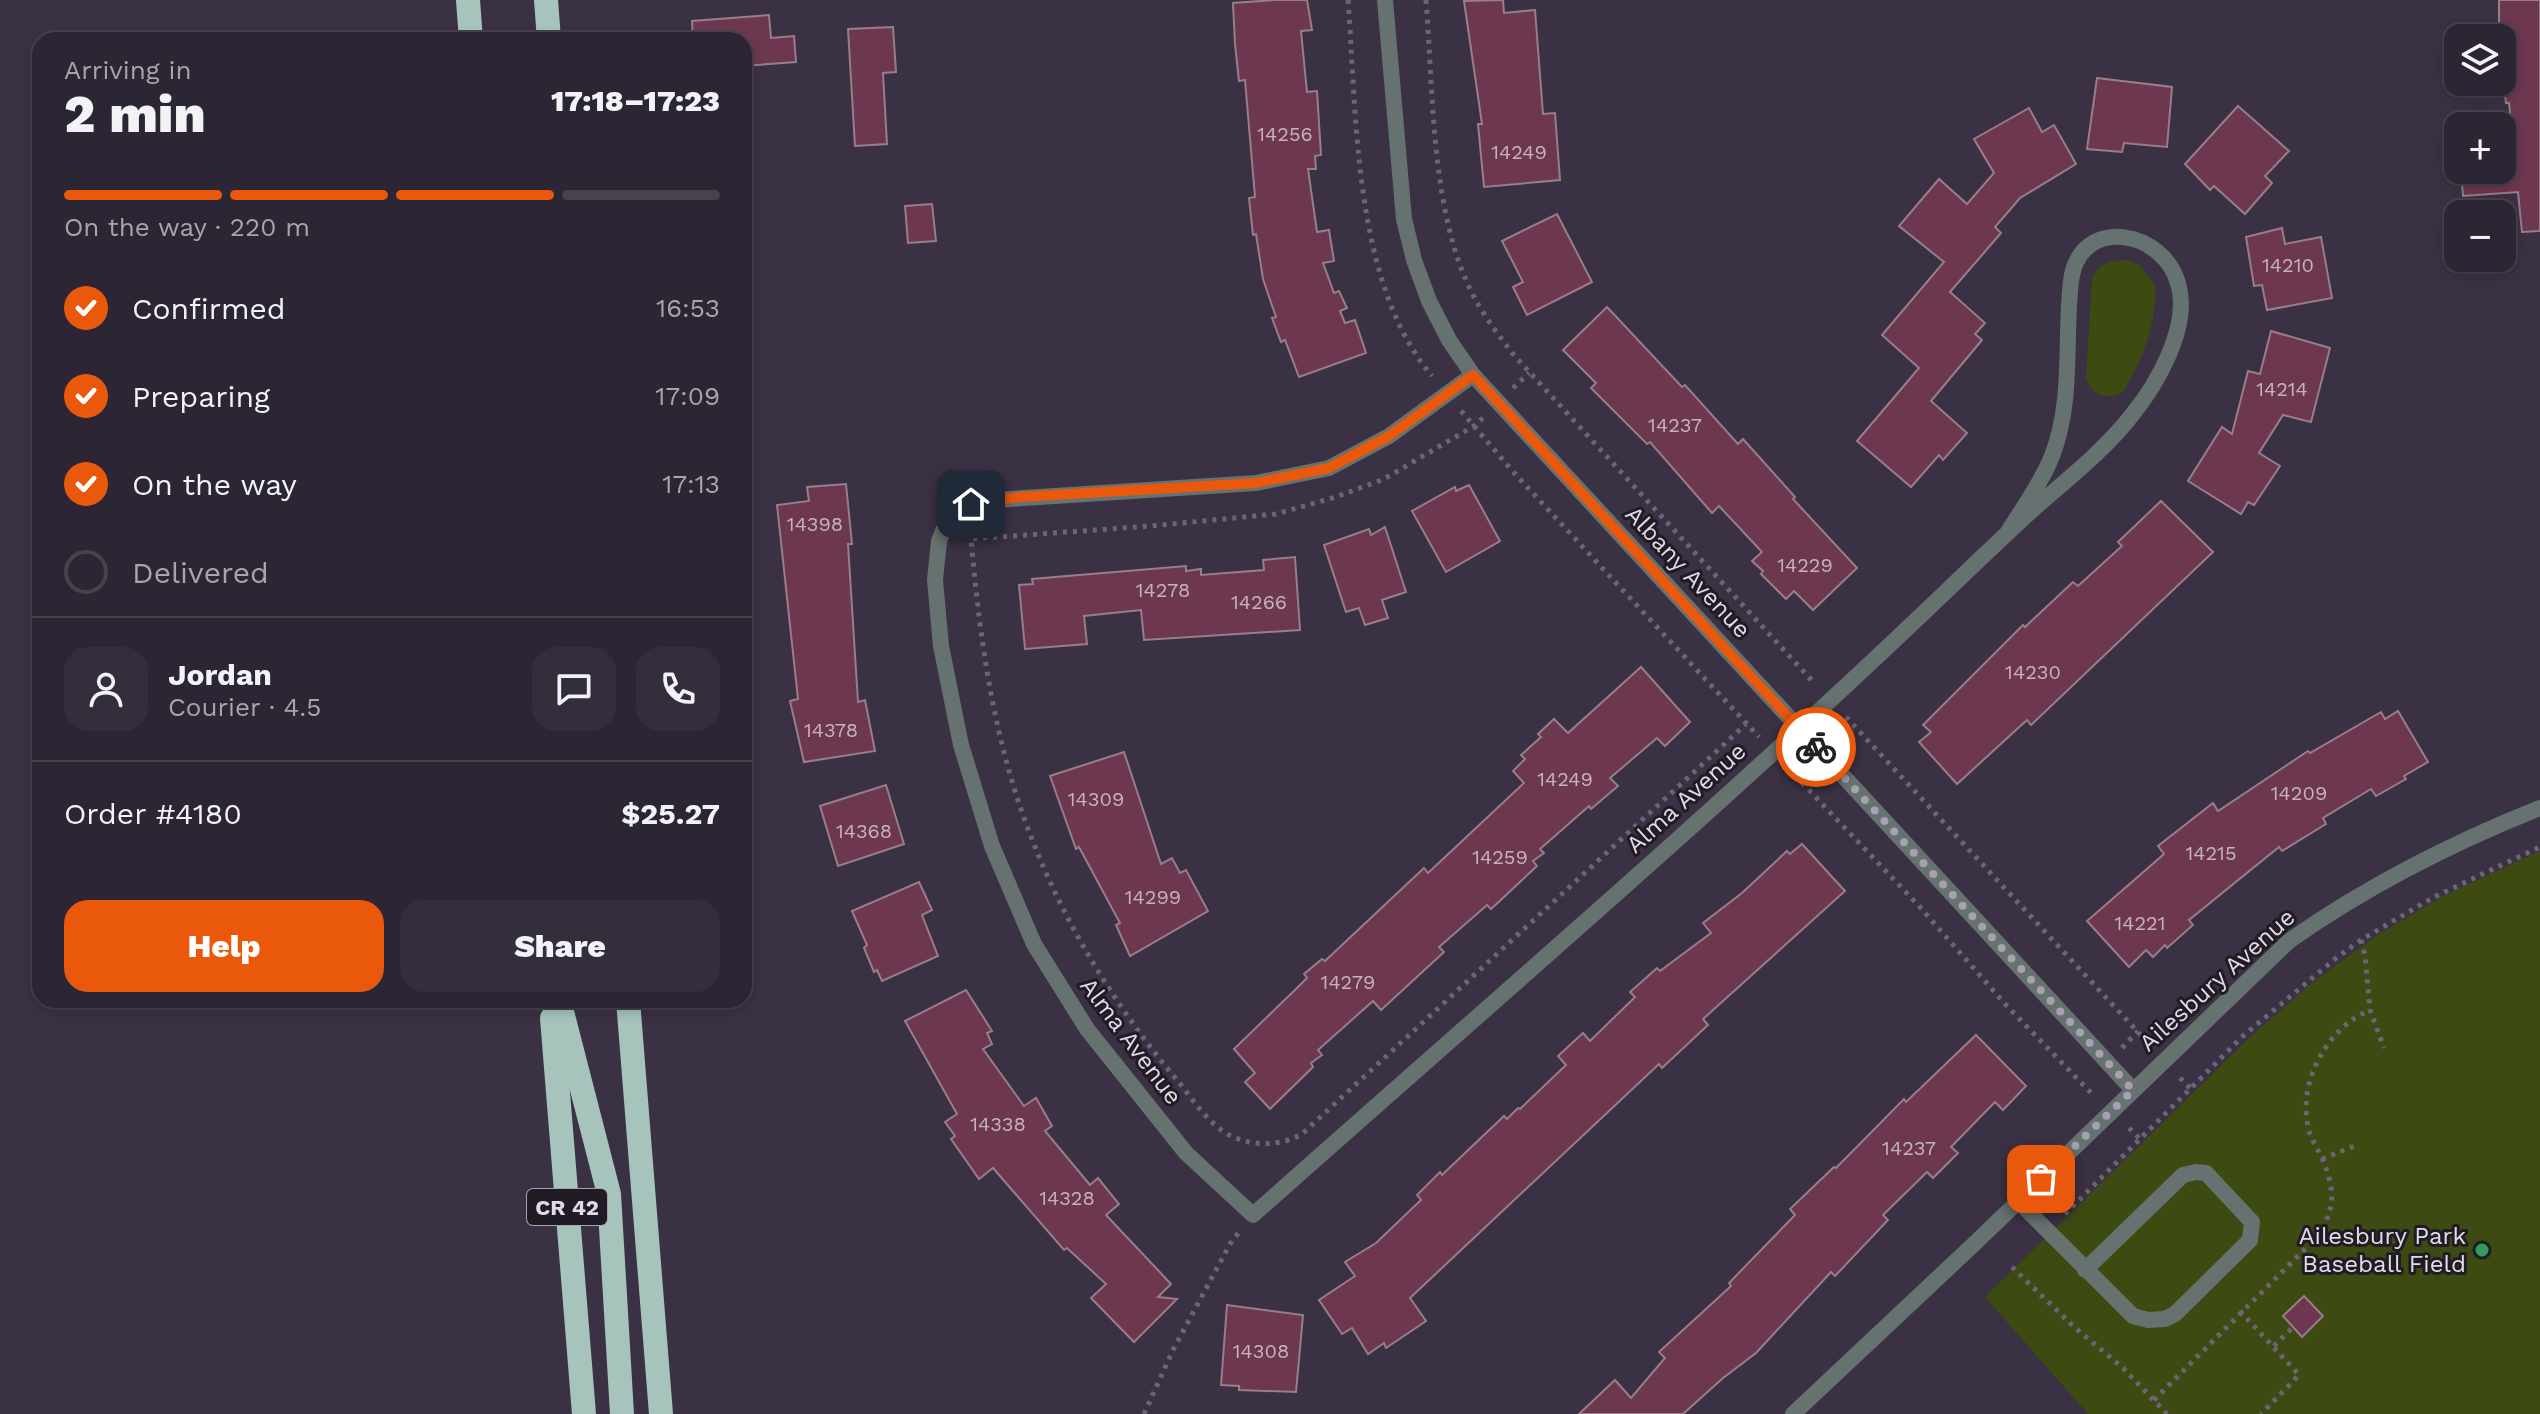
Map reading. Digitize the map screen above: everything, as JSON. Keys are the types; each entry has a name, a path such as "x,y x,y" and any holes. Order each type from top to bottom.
{"highway":[{"path":"468,0 470,32"},
{"path":"546,0 548,32"},
{"name":"CR 42","path":"551,1008 584,1414"},
{"path":"561,1008 609,1194 622,1414"},
{"path":"629,1008 661,1414"}],"street":[{"name":"Albany Avenue","path":"1385,0 1399,183 1406,230 1429,301 1449,340 1473,375 2133,1090"},
{"path":"2128,238 2148,244 2164,257 2180,289 2179,320 2161,374 2115,437 2008,532 2050,460 2058,436 2066,401 2073,266 2086,247 2101,239 2128,238"},
{"name":"Alma Avenue","path":"1473,375 1389,436 1329,468 1256,483 979,501 960,509 951,518 939,541 935,580 937,616 961,745 992,846 1034,944 1087,1029 1186,1153 1253,1215 1831,701 2008,532"},
{"name":"Ailesbury Avenue","path":"1793,1414 2289,941 2341,904 2503,823 2540,808"},
{"path":"2018,1201 2047,1232 2085,1270 2133,1316 2148,1320 2165,1319 2175,1314 2250,1240 2252,1222 2206,1173 2183,1175 2085,1270"}],"path":[{"path":"1426,0 1446,216 1461,268 1476,300 1512,353 2191,1089"},
{"path":"971,539 981,637 1005,755 1029,831 1057,896 1104,982 1144,1041 1207,1117 1223,1132 1243,1141 1265,1144 1283,1141 1311,1127 1746,724"},
{"path":"2047,1232 2243,1036 2361,940 2434,897 2540,847"},
{"path":"2361,940 2370,1010 2384,1048"},
{"path":"2154,1400 2310,1244 2326,1224 2333,1197 2331,1181 2308,1128 2308,1088 2325,1048 2361,1014 2370,1010"},
{"path":"2322,1159 2354,1146"},
{"path":"1144,1414 1173,1350 1230,1244 1253,1215"},
{"path":"2012,1267 2052,1308 2123,1368 2167,1414"},
{"path":"2240,1311 2299,1375 2261,1414"},
{"path":"2274,1346 2291,1329"}],"green space":[{"path":"2128,260 2139,265 2155,285 2154,313 2147,341 2130,381 2122,393 2105,396 2096,393 2086,378 2092,278 2098,268 2106,263"},
{"path":"2540,851 2540,1414 2088,1414 1985,1297 2249,1038 2313,982 2376,936 2443,896"}],"building":[{"path":"1307,0 1312,30 1301,31 1307,92 1317,91 1321,155 1315,156 1316,169 1308,169 1317,232 1329,230 1334,261 1323,263 1334,293 1339,291 1347,308 1340,311 1345,323 1355,320 1366,353 1299,377 1285,340 1281,342 1272,318 1276,317 1263,279 1256,234 1253,235 1249,198 1255,197 1245,80 1239,81 1235,44 1233,3"},
{"path":"1503,0 1504,13 1535,10 1543,114 1555,113 1560,180 1484,187 1478,124 1482,124 1464,1"},
{"path":"2499,0 2540,0 2540,231 2522,232 2518,192 2463,196 2462,184 2516,184 2516,112 2510,112 2505,96 2516,96 2516,24 2499,24"},
{"path":"769,15 771,38 794,36 796,62 752,65 752,32 693,32 692,21"},
{"path":"893,27 896,72 883,73 887,144 855,146 848,29"},
{"path":"2097,78 2172,87 2167,147 2124,143 2122,152 2087,149"},
{"path":"2238,106 2289,151 2265,176 2272,183 2245,214 2214,186 2210,190 2185,164"},
{"path":"2029,108 2042,132 2054,125 2076,164 2020,198 1995,227 2001,233 1950,292 1985,323 1975,334 1982,340 1931,401 1967,433 1943,460 1939,455 1911,487 1857,441 1919,368 1882,335 1944,262 1899,226 1939,179 1967,204 1994,173 1974,139"},
{"path":"932,204 936,241 908,243 905,206"},
{"path":"1557,214 1592,282 1527,315 1513,287 1523,282 1502,241"},
{"path":"2282,228 2285,244 2321,237 2332,298 2267,310 2262,285 2254,286 2246,237"},
{"path":"1607,307 1682,387 1685,385 1738,444 1743,439 1857,568 1813,610 1794,591 1786,599 1761,574 1763,571 1752,561 1762,552 1719,506 1712,513 1650,442 1647,444 1591,388 1596,383 1563,350"},
{"path":"2271,331 2330,348 2311,422 2283,415 2259,453 2280,466 2254,505 2248,502 2241,514 2188,481 2222,427 2232,434 2248,371 2260,374"},
{"path":"846,484 852,544 848,544 858,702 865,700 875,751 804,762 790,701 798,699 777,505 809,501 807,487"},
{"path":"1469,485 1500,541 1446,572 1412,511 1455,487 1456,491"},
{"path":"2161,501 2213,552 2031,725 2027,720 1957,784 1919,742 1931,732 1923,725 2023,625 2025,627 2073,582 2078,586 2122,546 2118,542"},
{"path":"1385,527 1406,592 1382,600 1388,618 1365,625 1359,608 1346,612 1324,545 1369,529 1371,535"},
{"path":"1295,557 1300,630 1144,640 1141,610 1084,616 1087,644 1025,649 1019,585 1033,584 1032,579 1186,566 1186,571 1201,569 1201,575 1264,570 1263,560"},
{"path":"1641,667 1690,722 1665,746 1657,738 1610,778 1618,786 1591,809 1589,806 1540,849 1544,853 1533,861 1537,866 1491,909 1487,905 1439,947 1444,952 1381,1010 1373,1001 1318,1050 1322,1055 1311,1063 1313,1067 1270,1109 1245,1082 1255,1073 1234,1049 1307,978 1304,974 1322,959 1325,961 1424,868 1428,873 1524,783 1513,771 1525,759 1521,755 1541,737 1538,734 1554,719 1568,733"},
{"path":"2398,711 2428,762 2376,796 2371,789 2323,818 2326,824 2282,851 2279,847 2189,920 2193,925 2167,948 2165,945 2153,957 2146,950 2129,967 2087,921 2164,854 2158,846 2213,803 2218,811 2308,751 2310,753 2381,712 2385,719"},
{"path":"1124,752 1161,864 1172,858 1180,873 1186,870 1208,911 1130,956 1116,925 1120,923 1079,847 1076,849 1050,776"},
{"path":"886,785 904,844 838,866 820,806"},
{"path":"1802,844 1845,891 1703,1019 1708,1025 1662,1068 1659,1064 1410,1298 1426,1321 1386,1348 1384,1343 1368,1354 1352,1328 1342,1334 1319,1300 1355,1276 1345,1262 1376,1243 1421,1200 1417,1195 1440,1172 1442,1175 1504,1116 1507,1119 1520,1109 1566,1065 1558,1056 1583,1033 1590,1041 1635,997 1630,992 1657,968 1660,971 1711,933 1703,923 1742,893 1787,851 1790,854"},
{"path":"919,882 932,910 922,915 938,956 882,981 877,970 874,972 864,948 867,945 852,911"},
{"path":"966,990 992,1031 987,1033 992,1044 983,1049 1024,1106 1036,1098 1052,1126 1045,1131 1090,1185 1098,1178 1119,1204 1106,1215 1171,1284 1158,1297 1177,1299 1134,1342 1091,1298 1106,1284 1067,1248 1064,1250 993,1168 979,1179 951,1139 955,1136 945,1122 957,1114 905,1021"},
{"path":"1976,1035 2026,1086 2003,1110 1995,1102 1951,1147 1958,1153 1933,1178 1927,1172 1883,1215 1888,1220 1835,1276 1831,1272 1756,1353 1683,1414 1579,1414 1615,1380 1631,1398 1665,1358 1659,1352 1731,1286 1729,1283 1795,1215 1790,1209 1836,1168 1904,1099 1906,1102"},
{"path":"2304,1296 2323,1316 2302,1337 2283,1316"},
{"path":"1227,1305 1303,1315 1296,1392 1239,1390 1239,1386 1221,1385"}],"way so far":[{"path":"1816,747 2133,1090 2041,1179"}],"place":[{"name":"Ailesbury Park Baseball Field","path":"2482,1250"}],"route":[{"path":"971,504 1020,497 1256,483 1329,468 1389,436 1473,375 1816,747"}]}
